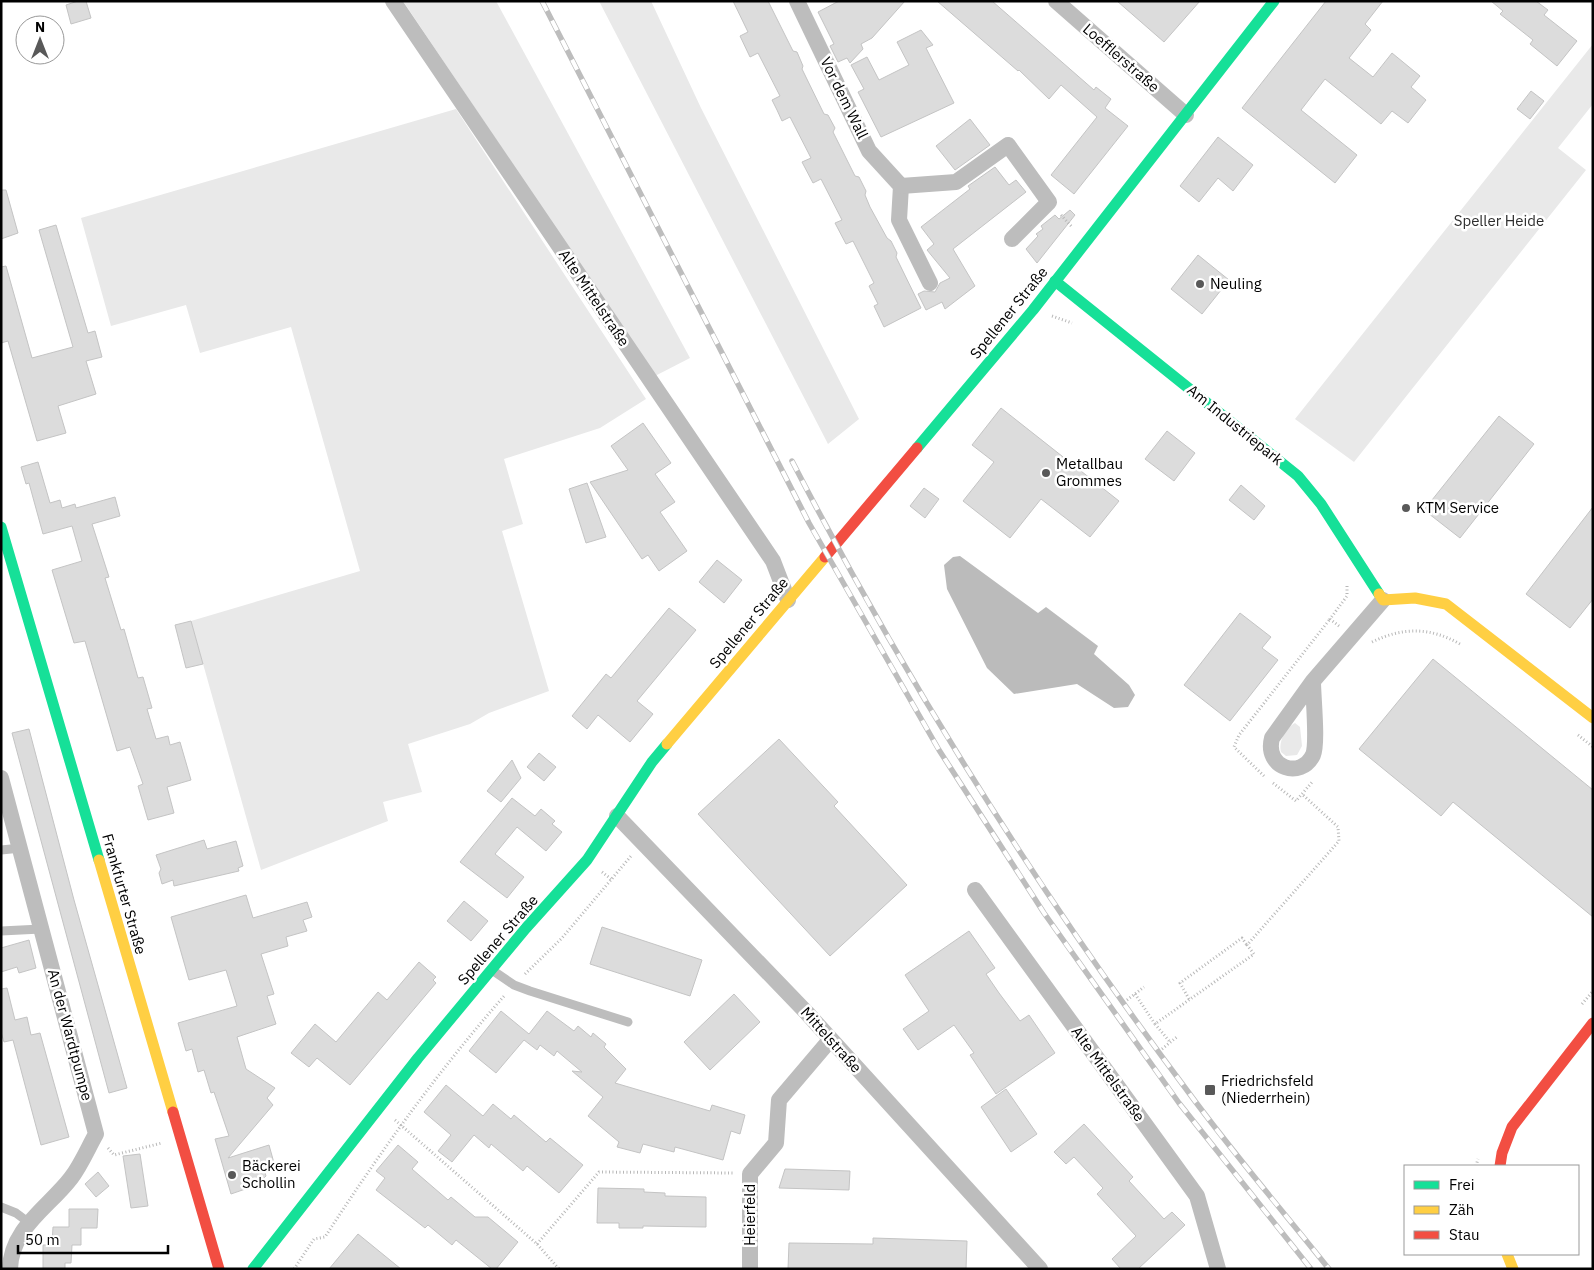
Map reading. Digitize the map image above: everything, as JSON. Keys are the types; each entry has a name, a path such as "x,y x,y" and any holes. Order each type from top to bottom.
{"street":[{"name":"Alte Mittelstraße","path":"393,1 773,561 788,600"},
{"name":"Loefflerstraße","path":"1056,1 1186,115"},
{"name":"Spellener Straße","path":"253,1269 380,1106 492,970 572,878 652,762 1033,310 1274,1"},
{"name":"Vor dem Wall","path":"799,2 870,151 901,186"},
{"path":"930,283 899,220 901,186 956,182 1008,145 1049,202 1012,239"},
{"name":"Am Industriepark","path":"1055,281 1298,476 1321,504 1383,600"},
{"name":"Frankfurter Straße","path":"1,527 219,1269"},
{"path":"1313,681 1314,752 1307,764 1291,769 1283,767 1272,754 1272,738 1313,681 1383,600 1415,598 1446,604 1593,718"},
{"name":"An der Wardtpumpe","path":"1,778 96,1134"},
{"name":"Mittelstraße","path":"616,816 830,1040 1040,1269"},
{"name":"Alte Mittelstraße","path":"975,890 1197,1196 1218,1269"},
{"path":"1500,1165 1502,1153 1512,1127 1593,1023"},
{"name":"Heierfeld","path":"750,1269 750,1174 776,1143 780,1100 830,1040"},
{"path":"7,1259 28,1222 71,1178 96,1134"},
{"path":"1507,1255 1514,1269"}],"lane":[{"path":"1,850 21,848"},
{"path":"1,931 41,929"},
{"path":"492,970 514,985 628,1022"},
{"path":"1,1207 16,1213 28,1222"}],"path":[{"path":"1049,202 1086,242"},
{"path":"1033,310 1075,324"},
{"path":"1348,579 1347,596 1330,619 1352,636 1362,647 1388,634 1416,629 1444,635 1466,647"},
{"path":"1570,729 1593,747"},
{"path":"1247,945 1339,841 1338,827 1303,795"},
{"path":"294,1269 314,1239 325,1237 370,1168 452,1056 514,985 562,938 642,842"},
{"path":"1155,1024 1254,954 1242,938 1180,983 1189,999"},
{"path":"1126,1000 1144,987"},
{"path":"1135,994 1149,1016 1170,1042"},
{"path":"1162,1049 1178,1036"},
{"path":"380,1106 537,1244 559,1269"},
{"path":"96,1134 114,1155 180,1139"},
{"path":"537,1244 599,1172 750,1174"}],"green space":[{"path":"403,1 496,1 690,358 655,376"},
{"path":"599,1 651,1 701,108 859,419 828,444"},
{"name":"Speller Heide","path":"1593,44 1593,104 1558,148 1586,170 1354,462 1295,419"},
{"path":"456,109 646,399 600,428 504,459 523,524 502,531 549,691 489,713 470,724 408,744 422,792 383,802 388,821 261,870 191,621 360,571 291,327 200,353 186,305 111,326 81,218"},
{"path":"1295,723 1300,727 1302,746 1297,755 1286,756 1281,752 1280,748 1282,739 1286,731"}],"shaded area":[{"path":"960,556 1038,613 1046,607 1098,646 1094,654 1129,685 1135,695 1128,707 1114,708 1077,684 1014,694 987,668 947,589 944,565 953,557"}],"building":[{"path":"78,1 86,1 91,18 71,24 66,5"},
{"path":"733,1 768,1 793,51 797,52 803,66 802,69 824,114 828,115 835,128 833,132 855,176 859,177 866,191 865,195 870,207 897,253 896,257 921,308 884,327 874,306 878,304 869,286 874,283 853,241 846,244 835,223 842,220 821,179 813,183 802,162 811,158 790,117 782,121 772,100 780,96 758,53 750,57 740,36 748,32"},
{"path":"839,1 905,1 872,38 861,44 863,49 850,63 847,58 838,62 830,46 834,44 818,12"},
{"path":"937,1 992,1 1094,90 1096,87 1111,99 1105,108 1128,126 1074,194 1051,175 1097,117 1061,85 1049,99 1019,70"},
{"path":"1117,1 1200,1 1164,42"},
{"path":"1326,1 1383,1 1365,24 1371,30 1349,58 1373,77 1392,53 1420,76 1411,87 1426,100 1408,123 1392,111 1381,124 1325,79 1301,110 1357,155 1335,183 1242,108"},
{"path":"1491,1 1536,1 1548,10 1544,15 1577,41 1557,66 1530,44 1533,40 1500,14 1503,11"},
{"path":"921,30 933,45 926,48 954,103 881,137 858,92 864,89 851,65 867,57 879,80 909,65 897,42"},
{"path":"1531,91 1544,101 1530,119 1517,109"},
{"path":"970,119 990,145 955,170 936,146"},
{"path":"1218,137 1253,165 1233,191 1218,178 1199,202 1180,186"},
{"path":"995,167 1009,185 1016,180 1026,192 953,249 975,286 945,309 942,302 926,310 918,294 924,291 935,292 940,283 950,278 927,250 934,244 921,227 970,189 968,186"},
{"path":"1,190 6,190 18,233 1,239"},
{"path":"1070,210 1075,215 1037,263 1026,249 1038,236 1036,234 1043,229 1041,226 1055,215 1059,219"},
{"path":"56,225 88,333 95,331 102,357 86,361 96,394 58,406 66,433 37,441 8,341 1,343 1,267 6,266 32,358 73,347 39,230"},
{"name":"Neuling","path":"1198,255 1229,280 1202,314 1171,289"},
{"name":"Metallbau Grommes","path":"1001,408 1119,501 1090,537 1041,499 1010,538 963,501 994,462 972,445"},
{"path":"1499,416 1534,444 1460,538 1424,510"},
{"path":"643,423 671,463 655,474 675,502 660,512 687,551 659,571 648,555 642,559 590,482 628,470 611,446"},
{"path":"1167,431 1195,453 1174,481 1145,459"},
{"path":"38,462 50,503 60,500 62,508 75,504 76,508 115,497 120,516 92,524 109,577 105,578 121,630 124,629 138,678 143,677 152,708 147,709 156,739 168,736 170,745 180,742 191,780 167,787 174,813 148,820 138,786 143,784 130,747 117,751 85,641 74,643 52,570 82,561 72,526 43,534 29,483 26,484 21,467"},
{"path":"587,483 606,537 586,543 569,489"},
{"path":"1241,485 1265,506 1254,520 1229,500"},
{"path":"924,488 939,499 925,518 910,506"},
{"path":"1593,507 1593,599 1570,628 1526,594"},
{"path":"717,560 742,580 724,603 699,582"},
{"path":"669,608 696,630 637,701 653,714 630,742 598,715 587,729 572,716 606,674 611,678"},
{"path":"1240,613 1271,637 1262,648 1278,660 1230,721 1184,685"},
{"path":"191,621 203,664 186,668 175,625"},
{"path":"1433,659 1593,790 1593,917 1453,802 1441,816 1359,749"},
{"path":"29,729 74,900 127,1088 109,1093 12,733"},
{"path":"779,739 838,802 834,806 907,885 830,956 698,814"},
{"path":"539,753 556,767 544,781 527,767"},
{"path":"512,760 521,778 501,802 487,791"},
{"path":"512,798 535,816 541,809 555,821 552,824 562,832 546,851 517,827 495,854 524,877 507,898 460,862"},
{"path":"204,840 207,849 236,841 243,866 238,868 239,871 174,886 173,880 162,884 159,873 161,869 156,855"},
{"path":"246,895 253,918 307,902 312,917 303,920 307,931 286,937 288,946 261,954 274,994 267,996 276,1024 237,1037 246,1069 275,1088 267,1098 273,1105 228,1158 269,1145 274,1163 263,1166 266,1176 257,1185 231,1194 215,1139 229,1136 214,1092 211,1093 204,1070 198,1072 192,1049 186,1051 178,1023 237,1006 226,970 189,980 171,917"},
{"path":"464,901 488,921 471,941 447,921"},
{"path":"602,927 702,960 690,996 590,964"},
{"path":"969,931 995,968 986,974 999,993 1020,1021 1029,1015 1055,1053 996,1094 970,1055 974,1053 954,1025 918,1050 903,1029 929,1011 905,975"},
{"path":"29,940 36,968 19,973 17,967 1,972 1,948"},
{"path":"419,962 436,977 433,980 436,983 350,1085 317,1058 309,1067 291,1053 315,1024 336,1042 378,992 387,1000"},
{"path":"7,988 15,1020 27,1017 31,1035 40,1033 69,1137 41,1145 13,1040 4,1042 1,1032 1,989"},
{"path":"734,994 760,1022 710,1070 684,1042"},
{"path":"501,1011 529,1034 547,1011 574,1031 578,1026 591,1037 593,1033 606,1044 604,1047 626,1069 615,1083 710,1111 712,1105 745,1115 740,1134 731,1131 723,1160 675,1147 674,1152 643,1144 640,1153 617,1147 619,1142 588,1116 603,1097 572,1071 582,1072 557,1051 554,1056 540,1045 537,1050 524,1040 496,1073 469,1051"},
{"path":"446,1085 483,1116 493,1104 511,1119 514,1115 546,1142 550,1138 583,1165 559,1193 527,1166 523,1171 491,1144 489,1148 474,1135 452,1162 438,1151 451,1135 424,1112"},
{"path":"1006,1089 1037,1134 1011,1152 981,1107"},
{"path":"1084,1124 1133,1177 1129,1181 1164,1219 1172,1212 1185,1225 1138,1269 1121,1269 1112,1259 1136,1236 1097,1194 1103,1188 1074,1157 1066,1164 1054,1152"},
{"path":"398,1145 418,1162 412,1169 448,1200 451,1197 475,1217 488,1217 518,1242 496,1269 492,1269 456,1240 452,1245 428,1225 425,1228 376,1190 385,1178 376,1171"},
{"path":"140,1154 148,1206 131,1208 123,1156"},
{"path":"785,1169 850,1171 849,1190 779,1188"},
{"path":"98,1172 109,1186 96,1197 85,1184"},
{"path":"598,1188 644,1189 644,1192 665,1193 665,1196 706,1197 706,1227 643,1226 643,1228 619,1228 619,1223 597,1223"},
{"path":"69,1209 98,1209 97,1228 81,1228 81,1245 72,1245 71,1263 65,1263 65,1269 43,1269 43,1245 52,1245 53,1227 69,1227"},
{"path":"358,1234 401,1269 329,1269"},
{"path":"873,1238 967,1241 966,1269 788,1269 789,1243 873,1244"}],"railway":[{"path":"542,1 809,523 939,750 1044,913 1179,1103 1311,1269"},
{"path":"792,461 881,625 928,706 1028,864 1134,1018 1189,1093 1329,1269"}],"traffic: fast":[{"path":"917,448 1033,310 1274,1"},
{"path":"1055,281 1298,476 1321,504 1379,594"},
{"path":"1,527 99,860"},
{"path":"253,1269 418,1058 526,928 587,860 652,762 667,744"}],"traffic: slow":[{"path":"667,744 825,557"},
{"path":"1379,594 1383,600 1415,598 1446,604 1593,718"},
{"path":"99,860 173,1112"},
{"path":"1507,1255 1513,1269"}],"traffic: jam":[{"path":"825,557 917,448"},
{"path":"1500,1165 1502,1153 1512,1127 1593,1023"},
{"path":"173,1112 219,1269"}],"place":[{"name":"Neuling","path":"1200,284"},
{"name":"Metallbau Grommes","path":"1046,473"},
{"name":"KTM Service","path":"1406,508"},
{"name":"Friedrichsfeld (Niederrhein)","path":"1210,1090"},
{"name":"Bäckerei Schollin","path":"232,1175"}]}
